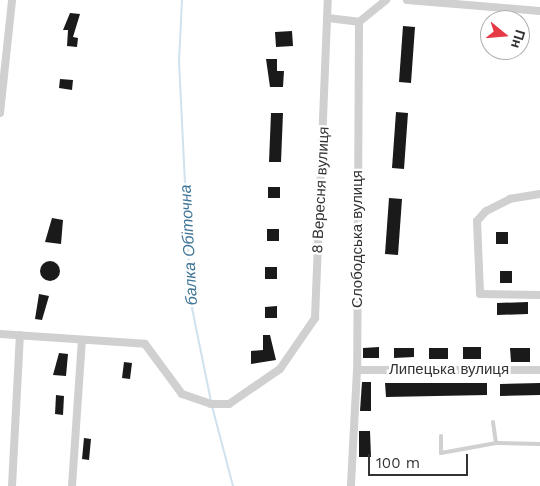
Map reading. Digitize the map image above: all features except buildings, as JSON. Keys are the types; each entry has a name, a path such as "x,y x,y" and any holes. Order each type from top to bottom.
{"street":[{"path":"0,113 12,0"},
{"name":"8 Вересня вулиця","path":"82,340 145,344 182,394 211,404 230,404 280,369 315,318 328,0"},
{"path":"328,18 359,22 386,0"},
{"path":"408,0 487,3 540,11"},
{"name":"Слободська вулиця","path":"351,486 357,370 359,22"},
{"path":"540,194 510,198 486,211 477,222 480,294 540,295"},
{"path":"0,334 82,340 72,486"},
{"path":"12,486 20,334"},
{"name":"Липецька вулиця","path":"357,370 540,370"}],"lane":[{"path":"493,422 496,443"},
{"path":"441,436 441,453 496,443 540,444"}],"waterway":[{"name":"балка Обіточна","path":"182,0 179,61 191,303 211,401"},
{"name":"балка Обіточна","path":"212,406 233,486"}]}
